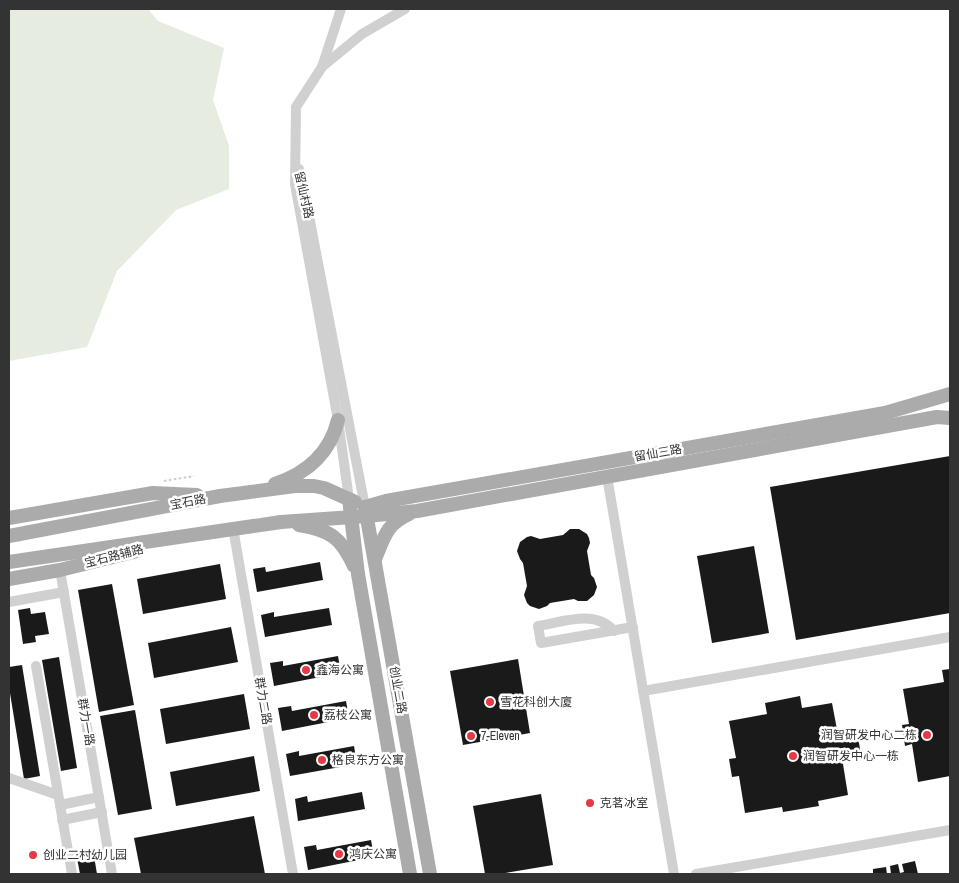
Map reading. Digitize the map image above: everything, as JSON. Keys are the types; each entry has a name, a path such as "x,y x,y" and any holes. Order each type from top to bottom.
{"main road":[{"name":"留仙三路","path":"366,511 386,501 885,413 950,394"},
{"name":"留仙三路","path":"366,511 417,511 946,416"},
{"path":"255,490 285,479 320,457 331,441 338,420"},
{"name":"宝石路","path":"9,536 220,496 295,486 314,486 332,491 349,499 366,511"},
{"path":"9,518 153,494 220,496"},
{"name":"创业二路","path":"349,499 358,574 410,874"},
{"path":"9,562 234,528 281,522 352,517 366,511"},
{"name":"创业二路","path":"366,511 430,874"},
{"path":"375,560 383,540 396,520 417,511"},
{"name":"创业二路","path":"281,522 311,527 335,537 348,552 358,574"},
{"name":"宝石路辅路","path":"9,579 60,570 219,530"}],"street":[{"path":"296,161 296,107 322,67 341,9"},
{"path":"322,67 362,34 405,9"},
{"name":"留仙村路","path":"296,161 295,184 338,420 349,499"},
{"name":"留仙村路","path":"296,161 303,184 366,511"},
{"path":"607,476 674,874"},
{"name":"群力二路","path":"234,528 293,874"},
{"name":"群力一路","path":"60,570 112,874"},
{"path":"9,602 64,592"},
{"path":"614,630 603,620 588,618 538,626 541,643 633,627"},
{"path":"643,690 950,637"},
{"path":"36,666 72,874"},
{"path":"9,778 59,800 99,797"},
{"path":"62,820 102,812"},
{"path":"696,874 950,830"}],"shaded area":[{"path":"9,9 148,9 158,21 224,48 213,100 229,146 229,189 176,210 117,271 87,347 9,361"}],"building":[{"path":"950,456 950,613 796,640 770,487"},
{"path":"570,529 579,529 587,534 589,538 590,543 587,551 591,575 597,587 594,595 587,601 574,599 550,603 539,609 530,606 524,595 527,586 523,563 517,551 520,542 531,536 540,539 563,535"},
{"path":"754,546 769,633 712,643 697,556"},
{"path":"320,562 323,580 257,592 253,569 265,567 266,572"},
{"path":"220,564 226,599 143,614 137,579"},
{"path":"112,584 134,705 99,712 78,590"},
{"path":"30,608 31,614 45,612 49,634 35,636 36,642 23,644 18,610"},
{"path":"329,608 332,625 265,637 261,615 274,612 274,617"},
{"path":"231,627 238,662 154,678 148,643"},
{"name":"鑫海公寓","path":"338,656 341,673 274,686 270,663 283,661 283,666"},
{"path":"59,657 77,768 61,771 42,660"},
{"name":"雪花科创大廈","path":"518,659 530,733 463,745 450,671"},
{"path":"22,665 40,776 24,779 9,687 9,667"},
{"name":"润智研发中心二栋","path":"950,669 950,776 918,782 912,744 905,746 902,725 909,724 903,689 944,682 942,670"},
{"path":"244,694 250,729 166,744 160,709"},
{"name":"润智研发中心一栋","path":"800,696 802,708 832,703 839,740 858,737 861,755 842,758 848,795 818,801 819,806 783,812 782,807 745,813 739,776 732,777 729,759 736,758 729,721 767,714 765,703"},
{"name":"荔枝公寓","path":"346,701 349,718 282,731 278,708 291,706 292,711"},
{"path":"135,710 152,809 118,815 100,716"},
{"name":"格良东方公寓","path":"354,746 357,764 290,776 286,754 299,751 299,756"},
{"path":"254,756 260,791 176,806 170,772"},
{"name":"格良东方公寓","path":"362,792 365,809 298,821 295,799 307,796 308,802"},
{"path":"541,794 553,865 499,874 485,874 473,806"},
{"path":"254,816 265,874 141,874 134,838"},
{"name":"鸿庆公寓","path":"371,840 374,857 308,870 304,847 316,845 317,850"},
{"path":"93,850 97,874 80,874 76,853"},
{"path":"915,861 918,874 891,874 890,866 898,864 900,873 904,872 902,864"},
{"path":"886,867 887,874 873,874 873,869"}],"place":[{"name":"鑫海公寓","path":"306,670"},
{"name":"雪花科创大廈","path":"490,702"},
{"name":"荔枝公寓","path":"314,715"},
{"name":"润智研发中心二栋","path":"927,735"},
{"name":"7-Eleven","path":"471,736"},
{"name":"润智研发中心一栋","path":"793,756"},
{"name":"格良东方公寓","path":"322,760"},
{"name":"克茗冰室","path":"590,803"},
{"name":"鸿庆公寓","path":"339,854"},
{"name":"创业二村幼儿园","path":"33,855"}]}
